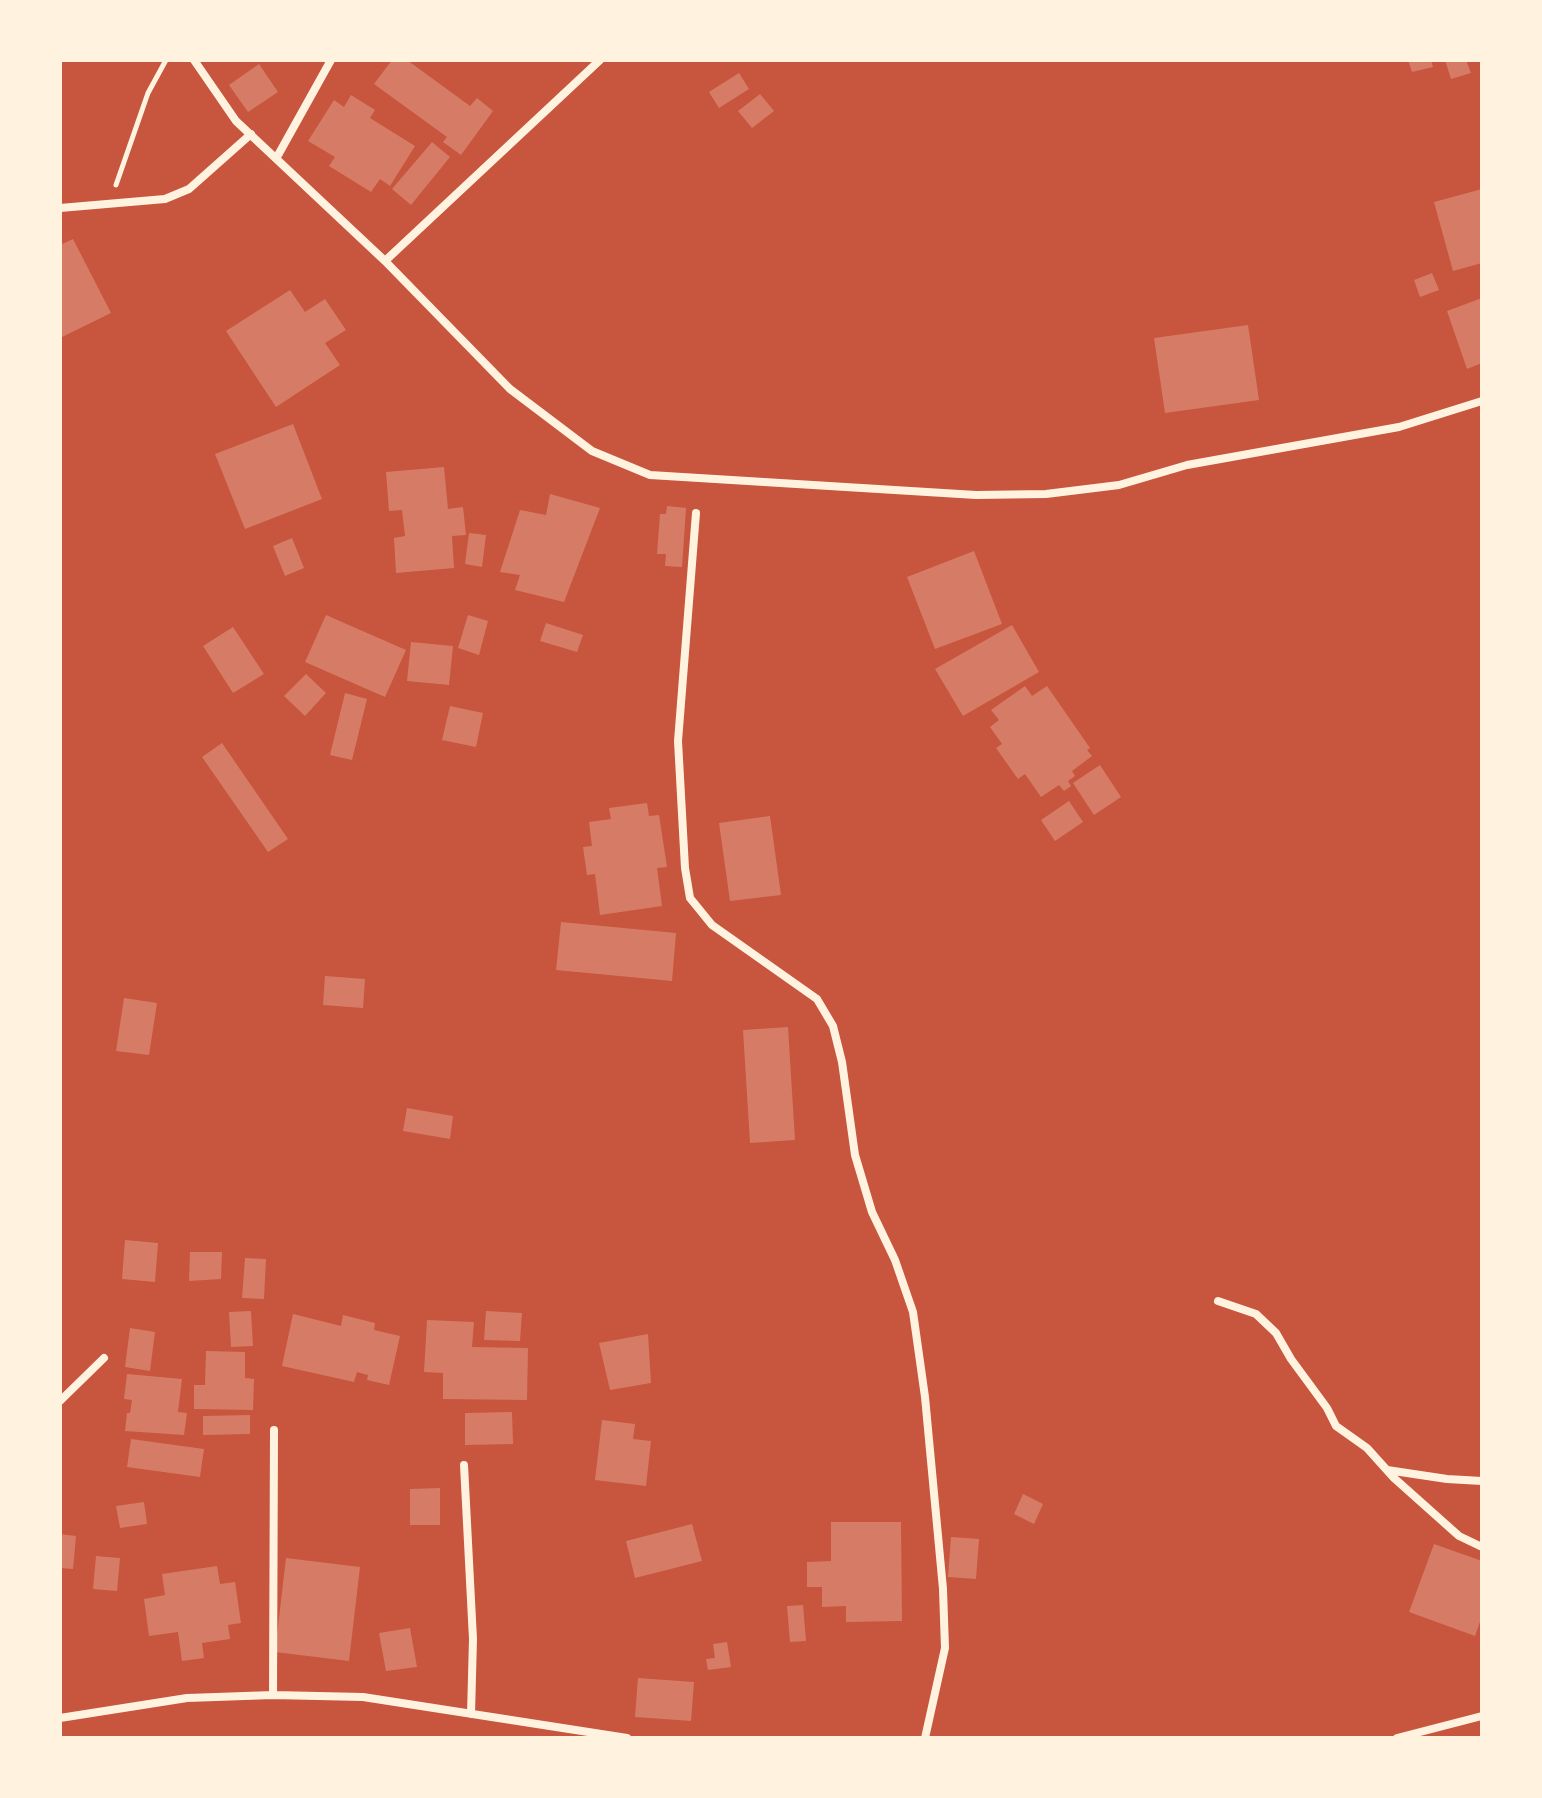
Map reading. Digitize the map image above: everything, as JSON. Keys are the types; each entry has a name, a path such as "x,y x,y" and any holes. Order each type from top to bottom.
{"street":[{"path":"194,60 236,121 385,261 510,389 592,451 650,475 976,495 1046,494 1119,485 1187,465 1399,427 1482,401"},
{"path":"277,157 331,60"},
{"path":"385,261 600,60"},
{"path":"60,208 165,199 189,189 251,134"},
{"path":"696,513 678,741 684,853 690,898 712,925 817,999 833,1026 842,1062 855,1155 872,1212 895,1260 913,1312 925,1397 941,1559 945,1648 925,1738"},
{"path":"1218,1301 1256,1314 1276,1333 1336,1426 1367,1448 1459,1536 1482,1547"},
{"path":"60,1401 104,1358"},
{"path":"273,1695 274,1430"},
{"path":"464,1465 473,1639 471,1714"},
{"path":"1387,1470 1482,1481"},
{"path":"60,1718 187,1698 273,1695 363,1697 627,1738"},
{"path":"1397,1738 1482,1716"}],"path":[{"path":"110,206 148,93 166,60"}],"building":[{"path":"392,60 407,60 470,106 477,98 493,111 461,155 443,142 447,137 374,84"},
{"path":"1408,60 1431,60 1433,67 1412,72"},
{"path":"1445,60 1466,60 1471,73 1451,79"},
{"path":"259,64 278,92 248,112 229,85"},
{"path":"739,73 749,89 719,108 709,92"},
{"path":"760,94 774,111 752,128 738,111"},
{"path":"351,95 375,110 370,118 415,146 390,186 380,179 371,192 329,166 335,157 308,141 334,100 344,107"},
{"path":"432,142 450,157 411,205 392,189"},
{"path":"1482,189 1482,263 1453,271 1434,202"},
{"path":"73,239 111,313 60,338 60,245"},
{"path":"1432,273 1439,290 1420,297 1414,280"},
{"path":"290,290 305,312 325,299 346,330 325,343 340,365 276,407 226,331"},
{"path":"1482,298 1482,363 1467,369 1447,311"},
{"path":"1248,325 1259,400 1165,413 1154,338"},
{"path":"293,424 322,499 245,529 215,454"},
{"path":"444,467 448,509 463,507 466,535 452,536 454,568 396,573 394,538 405,536 402,510 389,511 386,472"},
{"path":"550,494 600,508 564,602 515,590 520,575 500,572 520,510 546,515"},
{"path":"667,506 686,508 682,567 665,566 666,554 657,554 660,514 666,514"},
{"path":"469,533 486,535 482,567 465,564"},
{"path":"292,538 304,568 285,576 273,546"},
{"path":"974,551 1002,624 935,649 907,577"},
{"path":"326,615 406,650 385,697 305,662"},
{"path":"468,615 488,621 479,655 458,648"},
{"path":"546,623 583,635 577,652 540,641"},
{"path":"1012,625 1039,672 963,716 935,669"},
{"path":"233,627 264,674 233,693 203,646"},
{"path":"411,642 453,646 449,685 407,681"},
{"path":"306,674 326,693 305,716 284,696"},
{"path":"1025,686 1032,696 1047,686 1090,748 1087,750 1092,756 1072,771 1075,776 1068,781 1071,786 1064,791 1059,785 1041,797 1025,774 1018,779 996,748 1002,744 990,727 999,720 991,710"},
{"path":"345,693 367,699 352,760 330,755"},
{"path":"450,706 483,713 476,747 442,740"},
{"path":"222,743 288,839 268,852 202,757"},
{"path":"1100,765 1121,797 1094,815 1073,783"},
{"path":"1069,801 1083,822 1055,841 1041,820"},
{"path":"647,803 649,816 659,815 667,867 657,868 662,906 600,915 595,874 587,875 583,847 592,846 589,822 611,819 609,808"},
{"path":"770,816 781,895 730,901 719,823"},
{"path":"561,922 676,933 672,981 556,970"},
{"path":"325,976 365,979 363,1008 323,1005"},
{"path":"124,998 157,1003 149,1055 116,1051"},
{"path":"788,1027 795,1140 750,1143 743,1030"},
{"path":"407,1108 453,1116 450,1139 403,1131"},
{"path":"125,1240 158,1243 155,1282 122,1279"},
{"path":"190,1252 222,1252 221,1279 189,1281"},
{"path":"245,1258 266,1259 264,1299 242,1298"},
{"path":"251,1311 253,1346 231,1347 229,1312"},
{"path":"486,1311 522,1313 520,1341 484,1340"},
{"path":"293,1314 341,1326 343,1315 375,1323 374,1330 400,1336 389,1385 367,1380 368,1375 357,1372 354,1382 282,1366"},
{"path":"427,1320 474,1322 472,1347 528,1348 527,1400 443,1399 443,1373 424,1372"},
{"path":"130,1328 155,1332 150,1371 125,1367"},
{"path":"648,1334 651,1383 610,1390 599,1343"},
{"path":"206,1351 245,1352 245,1378 254,1379 253,1410 194,1409 194,1385 205,1385"},
{"path":"127,1374 182,1379 178,1412 187,1413 184,1435 125,1431 132,1400 124,1399"},
{"path":"512,1412 513,1444 465,1445 465,1413"},
{"path":"250,1415 250,1434 203,1435 203,1416"},
{"path":"602,1420 635,1424 633,1439 651,1441 646,1486 595,1480"},
{"path":"131,1439 204,1449 200,1477 127,1467"},
{"path":"440,1488 440,1525 410,1525 410,1489"},
{"path":"1023,1494 1043,1504 1034,1524 1014,1514"},
{"path":"144,1502 147,1524 120,1528 116,1506"},
{"path":"831,1522 901,1522 902,1621 846,1622 846,1606 822,1607 822,1587 807,1587 807,1562 831,1561"},
{"path":"692,1524 702,1561 635,1578 626,1541"},
{"path":"60,1534 76,1536 73,1569 60,1568"},
{"path":"951,1537 979,1539 976,1579 948,1577"},
{"path":"1434,1544 1482,1561 1482,1616 1475,1636 1409,1612"},
{"path":"96,1556 120,1558 117,1591 93,1589"},
{"path":"286,1558 360,1567 349,1661 275,1652"},
{"path":"217,1566 220,1584 235,1582 241,1623 228,1625 230,1639 202,1643 204,1658 182,1661 178,1632 149,1636 144,1599 165,1595 162,1574"},
{"path":"803,1605 806,1641 790,1642 787,1606"},
{"path":"410,1628 417,1667 386,1671 379,1633"},
{"path":"727,1642 731,1667 708,1670 706,1659 715,1658 713,1644"},
{"path":"638,1678 694,1682 691,1721 635,1717"}]}
